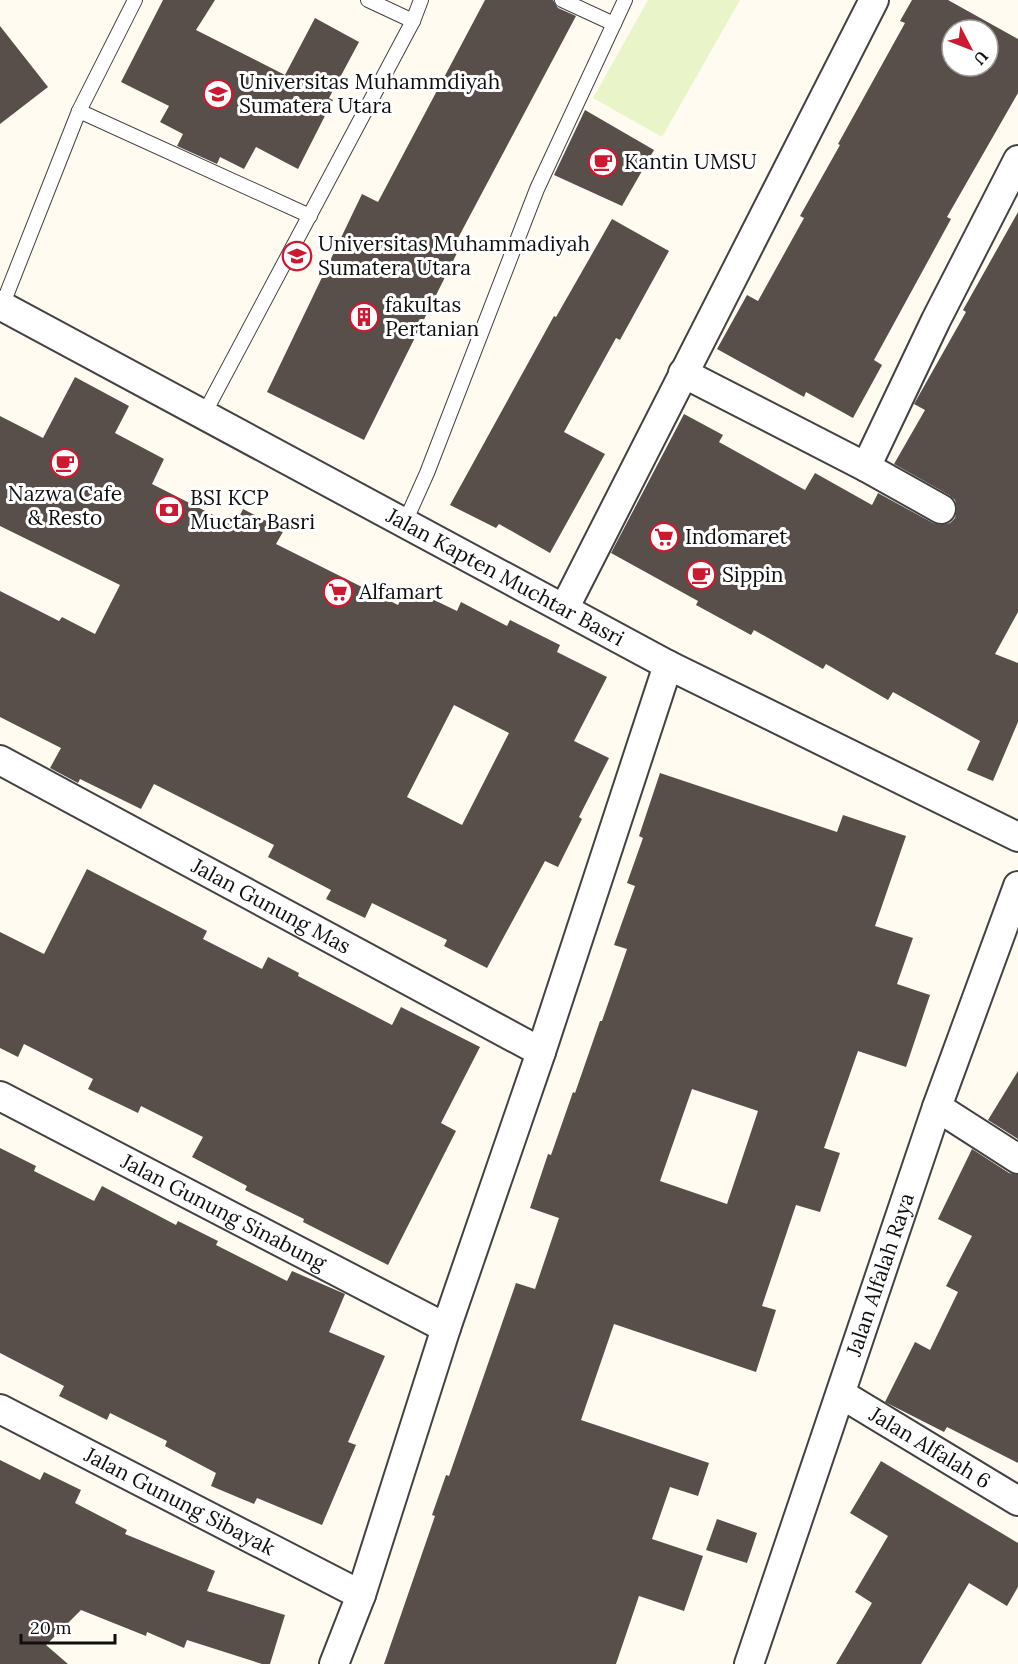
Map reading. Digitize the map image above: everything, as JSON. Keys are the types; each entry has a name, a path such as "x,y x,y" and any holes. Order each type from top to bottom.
{"street":[{"path":"565,607 874,0"},
{"path":"866,467 936,320 1018,160"},
{"name":"Jalan Kapten Muchtar Basri","path":"1,306 565,607 668,665 1018,837"},
{"path":"683,373 866,467 941,509"},
{"path":"334,1664 361,1595 446,1328 541,1052 668,665"},
{"name":"Jalan Gunung Mas","path":"0,760 541,1052"},
{"name":"Jalan Alfalah Raya","path":"749,1664 937,1107 1018,886"},
{"name":"Jalan Gunung Sinabung","path":"0,1096 446,1328"},
{"path":"937,1107 1018,1159"},
{"name":"Jalan Alfalah 6","path":"841,1394 1018,1501"},
{"name":"Jalan Gunung Sibayak","path":"0,1409 361,1595"}],"lane":[{"path":"1,306 79,111 135,0"},
{"path":"369,0 413,21"},
{"path":"204,414 413,21 421,0"},
{"path":"562,0 614,24"},
{"path":"405,522 427,473 537,189 625,0"},
{"path":"79,111 310,216"}],"green space":[{"path":"648,0 740,0 662,137 593,98"}],"building":[{"path":"163,0 215,0 196,30 285,75 315,18 359,42 329,98 333,100 298,169 256,147 244,169 220,157 217,164 177,146 183,134 160,122 169,106 121,82"},
{"path":"485,0 553,0 558,8 576,16 457,240 462,243 364,440 267,392 362,194 378,202"},
{"path":"912,0 948,0 980,18 940,18 940,78 1000,78 1000,29 1018,39 1018,93 947,217 951,219 874,360 882,365 853,418 806,392 804,397 717,349 747,295 758,301 804,218 800,216 840,145 838,144 905,23 900,21"},
{"path":"0,26 48,87 0,124"},
{"name":"Kantin UMSU","path":"585,110 654,150 622,206 554,175"},
{"path":"1018,212 1018,612 995,654 1018,663 1018,722 993,781 967,770 980,741 893,692 888,700 826,664 823,669 754,630 751,635 696,605 698,601 611,553 684,414 723,435 719,442 805,490 815,473 872,505 878,493 933,523 942,525 950,523 955,518 957,509 955,500 894,464 925,410 914,404 966,312 963,310"},
{"path":"612,219 669,251 620,340 616,338 564,432 605,454 550,553 499,524 496,528 450,505 554,316 556,317"},
{"path":"75,377 129,406 115,433 164,459 152,484 235,526 243,509 284,530 276,544 398,605 407,587 457,611 461,602 507,626 510,620 560,645 557,652 607,677 574,741 609,758 579,817 582,819 558,867 545,861 487,968 444,946 447,940 372,903 365,918 326,899 331,890 268,857 274,845 154,784 141,809 80,779 78,783 50,768 61,748 0,717 0,591 59,621 62,617 95,634 120,585 0,526 0,416 43,438","holes":["454,705 509,733 462,825 407,797"]},
{"path":"660,773 837,832 843,815 906,836 875,926 913,938 897,984 930,995 906,1067 858,1051 824,1148 840,1153 820,1212 796,1205 762,1306 776,1310 756,1372 614,1324 581,1420 709,1463 698,1496 670,1487 652,1539 703,1556 684,1611 639,1596 616,1664 384,1664 435,1516 432,1515 446,1475 449,1476 516,1283 535,1289 559,1218 530,1208 548,1154 551,1155 573,1092 575,1093 627,949 614,945 635,886 627,883 643,838 639,836","holes":["692,1089 758,1111 727,1204 660,1181"]},
{"path":"87,869 207,931 203,939 262,969 268,957 299,973 298,976 392,1025 401,1007 480,1047 441,1123 456,1131 388,1265 303,1222 304,1219 245,1190 247,1186 192,1157 203,1137 141,1106 138,1113 88,1089 93,1079 24,1044 18,1057 0,1048 0,932 44,954"},
{"path":"1018,1071 1018,1139 988,1120"},
{"path":"0,1148 36,1166 34,1171 94,1201 102,1186 176,1225 178,1221 218,1241 216,1245 287,1281 292,1271 345,1294 329,1332 385,1356 348,1442 356,1445 322,1525 257,1498 254,1504 211,1486 216,1473 165,1446 167,1441 110,1413 107,1420 59,1396 64,1386 0,1353"},
{"path":"972,1149 1009,1173 1018,1175 1018,1463 947,1427 944,1432 885,1402 915,1342 930,1350 958,1292 946,1286 972,1236 938,1219"},
{"path":"0,1460 40,1480 44,1472 81,1490 75,1503 127,1530 125,1534 215,1571 207,1591 285,1615 270,1664 262,1664 187,1640 184,1648 147,1632 146,1636 81,1610 46,1645 68,1664 0,1664"},
{"path":"881,1461 1018,1543 1018,1587 1007,1606 969,1583 921,1664 836,1664 872,1603 855,1592 888,1536 850,1513"},
{"path":"717,1519 757,1533 747,1563 706,1550"}],"place":[{"name":"Universitas Muhammdiyah Sumatera Utara","path":"218,94"},
{"name":"Kantin UMSU","path":"603,162"},
{"name":"Universitas Muhammadiyah Sumatera Utara","path":"297,256"},
{"name":"fakultas Pertanian","path":"364,317"},
{"name":"Nazwa Cafe & Resto","path":"65,463"},
{"name":"BSI KCP Muctar Basri","path":"169,510"},
{"name":"Indomaret","path":"664,537"},
{"name":"Sippin","path":"701,575"},
{"name":"Alfamart","path":"338,592"}]}
